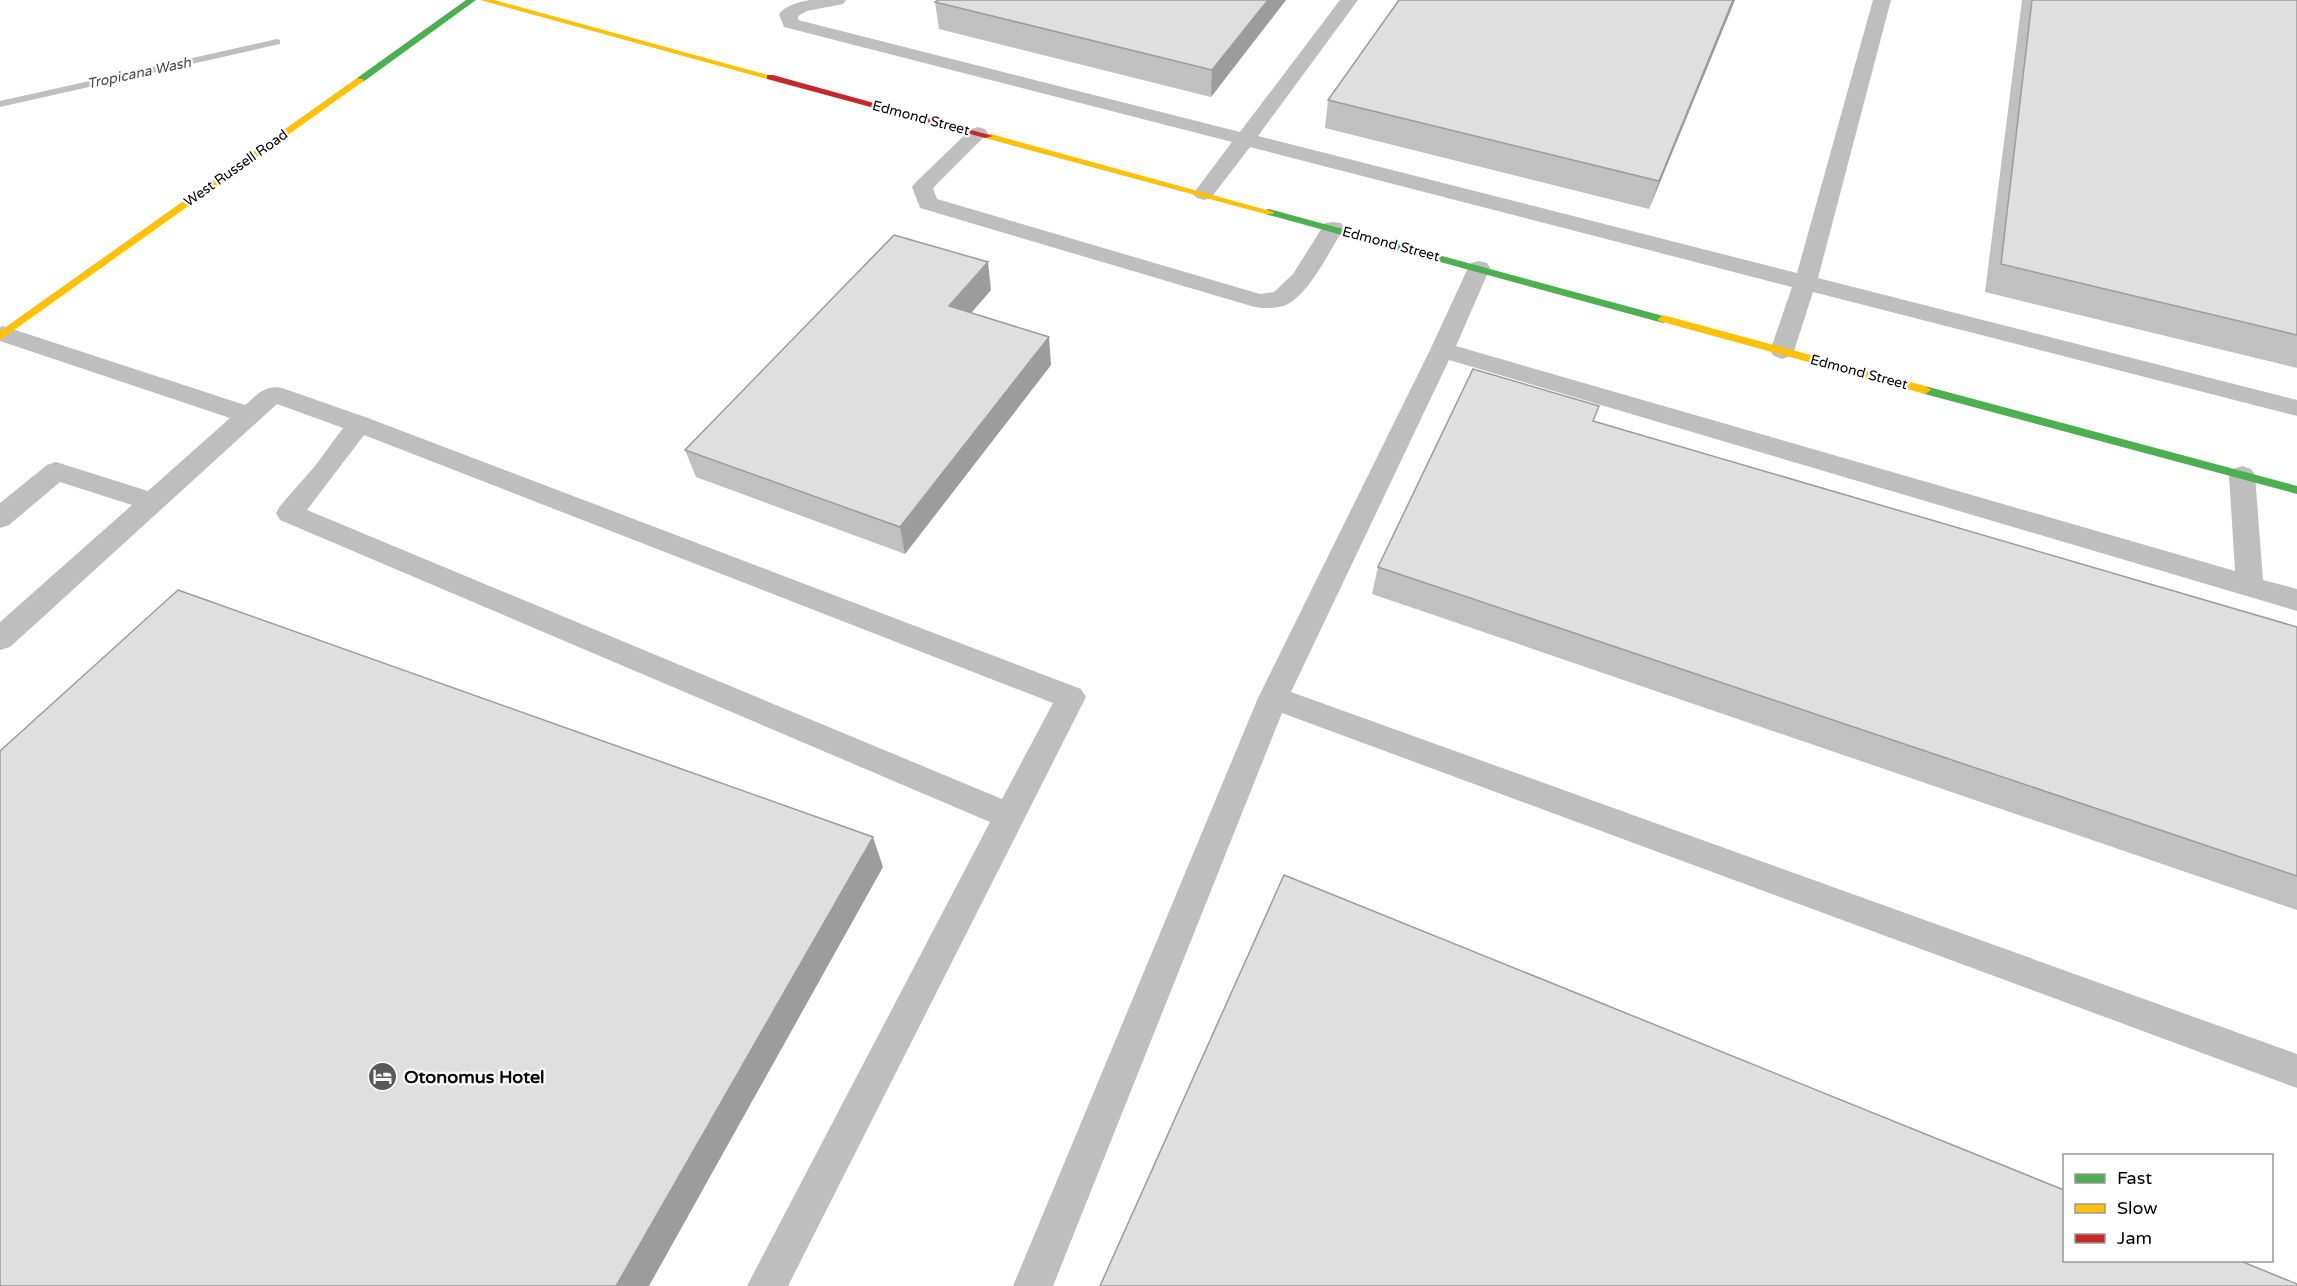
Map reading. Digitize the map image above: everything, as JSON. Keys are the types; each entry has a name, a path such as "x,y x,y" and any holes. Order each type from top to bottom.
{"street":[{"name":"West Russell Road","path":"2,335 472,0"},
{"name":"Edmond Street","path":"484,0 2297,490"}],"lane":[{"path":"837,0 802,7 788,14 790,23 2297,408"},
{"path":"1204,194 1349,0"},
{"path":"1782,351 1805,283 1882,0"},
{"path":"978,133 922,187 928,203 1259,301 1280,299 1301,279 1333,228"},
{"path":"1034,1286 1273,698 1442,350 1479,268"},
{"path":"2,335 249,416"},
{"path":"1442,350 2297,600"},
{"path":"0,639 273,394 358,424 1071,697 768,1286"},
{"path":"358,424 324,472 289,513 1009,816"},
{"path":"0,518 56,471 152,502"},
{"path":"2242,475 2250,586"},
{"path":"1273,698 2297,1071"}],"building":[{"path":"938,0 1268,0 1212,70 935,2"},
{"path":"1399,0 1733,0 1659,181 1328,100"},
{"path":"2032,0 2297,0 2297,335 2001,264"},
{"path":"894,235 988,262 949,306 1049,337 900,527 685,450"},
{"path":"1473,369 1599,406 1593,421 2297,627 2297,876 1378,567"},
{"name":"Otonomus Hotel","path":"178,590 873,837 616,1286 0,1286 0,751"},
{"path":"1284,875 2063,1190 2063,1262 2243,1262 2297,1284 2297,1286 1100,1286"}],"waterway":[{"name":"Tropicana Wash","path":"0,104 277,42"}],"traffic: fast":[{"path":"360,80 472,0"},
{"path":"1269,212 1663,319"},
{"path":"1925,390 2297,490"}],"traffic: slow":[{"path":"484,0 770,77"},
{"path":"0,336 360,80"},
{"path":"988,136 1269,212"},
{"path":"1663,319 1925,390"}],"traffic: jam":[{"path":"770,77 988,136"}],"place":[{"name":"Otonomus Hotel","path":"383,1077"}]}
